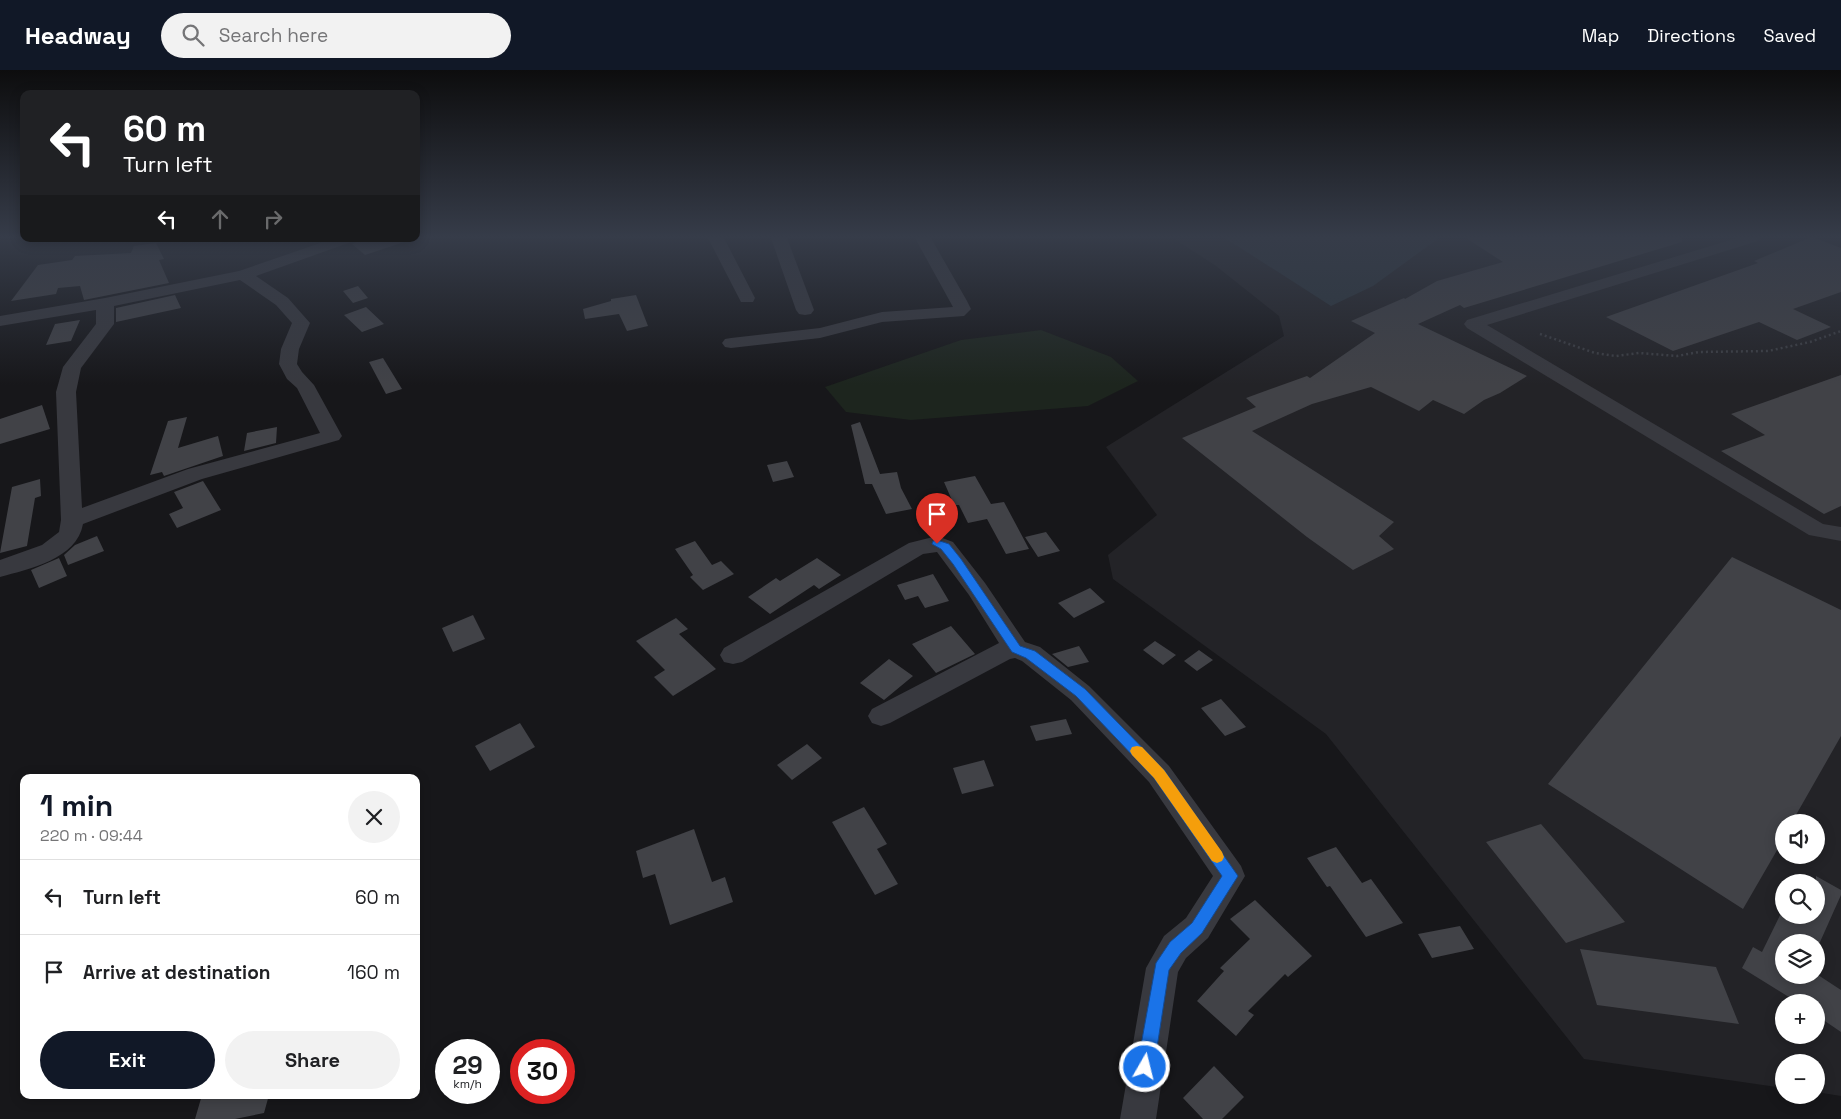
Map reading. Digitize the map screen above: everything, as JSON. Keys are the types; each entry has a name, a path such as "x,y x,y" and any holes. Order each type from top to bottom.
{"street":[{"path":"0,322 184,287"},
{"path":"72,520 195,474 332,436 305,385 294,375 288,364 290,349 301,323 293,311 260,287"},
{"path":"741,287 747,298"},
{"path":"797,287 805,310"},
{"path":"731,343 820,333 882,316 958,312 962,309 951,287"},
{"path":"1594,287 1473,324 1817,530 1841,534"},
{"path":"0,569 53,549 64,542 70,532 72,520 66,392 72,367 94,342 105,324 105,303"},
{"path":"733,654 917,548 937,544 945,547 957,561 1016,649"},
{"path":"881,716 1004,651 1016,649 1030,654 1080,692 1159,774 1230,876 1197,928 1175,948 1162,968 1138,1119"}],"path":[{"path":"1540,334 1595,353 1616,356 1639,353 1677,356 1699,352 1768,351 1810,342 1841,331"}],"shaded area":[{"path":"1242,287 1841,287 1841,1096 1825,1093 1825,1054 1775,1054 1775,1087 1584,1059 1326,734 1113,579 1108,555 1157,515 1106,447 1284,336 1279,316"},
{"path":"1301,287 1371,287 1331,306"},
{"path":"1041,330 1111,357 1138,381 1088,406 911,420 846,412 825,387 961,340"}],"building":[{"path":"22,287 70,287 58,288 56,294 11,301"},
{"path":"80,287 149,287 84,300"},
{"path":"359,287 368,298 353,303 343,291"},
{"path":"1426,287 1534,287 1464,308 1460,305 1418,324 1527,376 1500,393 1484,400 1464,414 1433,400 1419,411 1371,387 1312,404 1252,431 1394,522 1379,536 1394,549 1353,570 1307,537 1182,438 1256,407 1246,398 1307,376 1310,378 1375,333 1351,321 1405,299"},
{"path":"1691,287 1841,287 1841,292 1793,309 1831,327 1797,340 1759,322 1673,351 1606,317"},
{"path":"175,295 181,308 116,322 116,308"},
{"path":"636,295 648,326 627,331 619,314 585,319 583,309 611,301 611,299"},
{"path":"366,307 384,324 362,332 344,315"},
{"path":"80,320 71,341 46,345 55,324"},
{"path":"383,358 402,389 386,394 369,362"},
{"path":"1841,375 1841,506 1824,514 1721,451 1765,435 1731,414"},
{"path":"42,405 50,429 0,444 0,419"},
{"path":"187,417 178,448 218,436 223,456 164,476 162,472 150,475 168,421"},
{"path":"860,422 880,474 897,472 901,488 912,509 886,514 872,484 865,484 851,425"},
{"path":"277,427 276,443 244,451 247,433"},
{"path":"787,461 794,477 773,482 767,465"},
{"path":"975,476 991,504 1004,502 1029,549 1006,554 987,519 968,523 959,505 954,505 944,482"},
{"path":"40,479 41,496 35,498 27,546 0,553 12,487"},
{"path":"203,481 221,510 177,528 169,514 183,508 174,492"},
{"path":"1046,532 1060,551 1038,557 1025,537"},
{"path":"97,536 104,551 68,565 64,555 75,545"},
{"path":"695,541 712,565 721,561 734,574 703,590 690,577 693,575 675,549"},
{"path":"1732,557 1841,610 1841,736 1797,814 1775,814 1775,854 1743,909 1548,784"},
{"path":"59,558 67,576 39,588 31,570"},
{"path":"817,558 841,575 819,589 814,585 770,614 748,597 776,578 780,581"},
{"path":"933,574 949,601 925,608 918,596 905,600 897,585"},
{"path":"1090,588 1105,602 1074,618 1058,603"},
{"path":"473,615 485,639 453,652 442,628"},
{"path":"676,618 688,629 679,634 716,669 673,696 654,677 665,670 636,641"},
{"path":"951,626 975,654 936,673 912,644"},
{"path":"1155,641 1176,655 1163,665 1143,650"},
{"path":"1079,646 1089,662 1068,667 1052,654"},
{"path":"1199,650 1213,660 1197,671 1184,661"},
{"path":"889,659 913,676 884,700 860,683"},
{"path":"1221,699 1246,727 1225,736 1201,708"},
{"path":"1066,719 1072,734 1036,741 1030,726"},
{"path":"520,723 535,747 490,771 475,746"},
{"path":"807,744 822,758 792,780 777,765"},
{"path":"984,760 994,786 962,794 953,768"},
{"path":"864,807 887,844 877,849 898,884 875,895 832,822"},
{"path":"1541,824 1625,922 1566,943 1486,842"},
{"path":"694,829 712,882 725,877 733,902 670,925 655,874 643,878 636,851"},
{"path":"1336,847 1362,883 1371,879 1403,923 1366,937 1330,886 1327,887 1307,858"},
{"path":"1825,881 1841,890 1841,895 1824,934 1775,934 1775,984 1825,984 1825,980 1841,990 1841,1032 1825,1021 1825,994 1784,994 1742,968 1753,947 1762,952 1776,924 1825,924"},
{"path":"1255,900 1312,956 1288,977 1285,974 1248,1011 1254,1015 1236,1036 1197,1001 1224,971 1220,968 1250,939 1230,919"},
{"path":"1460,926 1474,949 1432,958 1418,934"},
{"path":"1580,949 1716,967 1739,1024 1597,1005"},
{"path":"1214,1066 1244,1097 1222,1119 1203,1119 1183,1098"},
{"path":"201,1099 268,1099 264,1113 235,1119 195,1119"}],"slow traffic":[{"path":"1137,751 1159,774 1217,857"}],"route":[{"path":"937,544 945,547 957,561 1016,649 1030,654 1080,692 1159,774 1230,876 1197,928 1175,948 1162,968 1145,1067"}]}
